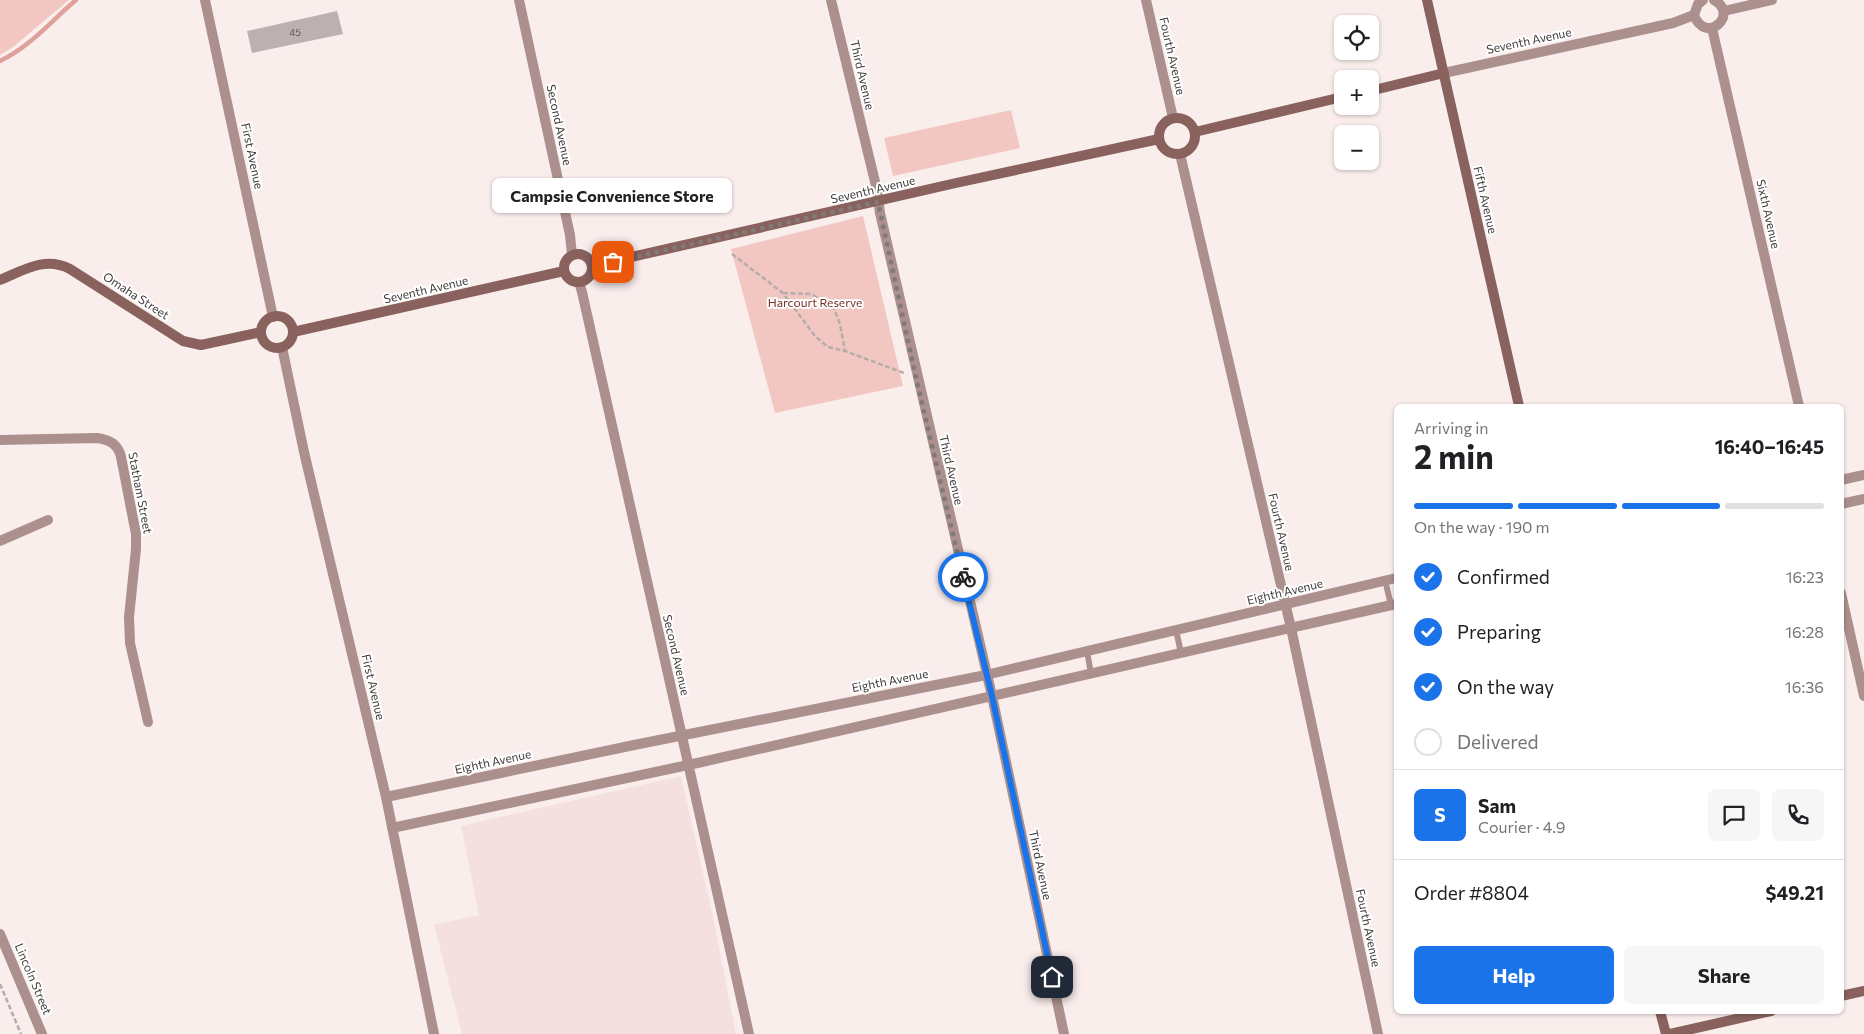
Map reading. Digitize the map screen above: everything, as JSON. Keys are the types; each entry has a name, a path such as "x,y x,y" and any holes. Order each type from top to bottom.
{"street":[{"name":"First Avenue","path":"205,0 274,317"},
{"name":"Second Avenue","path":"518,0 570,235 572,255"},
{"name":"Third Avenue","path":"832,0 916,378 992,696 1064,1034"},
{"name":"Fourth Avenue","path":"1146,0 1173,118"},
{"name":"Fifth Avenue","path":"1427,0 1519,404"},
{"path":"1703,0 1698,4 1694,16 1700,26 1712,28 1721,22 1724,11 1721,4 1714,0"},
{"path":"1724,11 1772,0"},
{"name":"Seventh Avenue","path":"1379,89 1694,16"},
{"name":"Sixth Avenue","path":"1712,28 1799,404"},
{"path":"1195,132 1334,99"},
{"path":"1173,118 1185,119 1193,126 1195,132 1196,138 1191,148 1180,154 1174,154 1164,149 1159,139 1164,123 1173,118"},
{"name":"Seventh Avenue","path":"592,266 1159,139"},
{"name":"Fourth Avenue","path":"1180,154 1291,628 1378,1034"},
{"path":"572,255 583,255 589,260 592,266 588,278 579,282 570,281 564,271 565,262 572,255"},
{"name":"Omaha Street","path":"0,280 38,264 52,263 70,269 183,341 201,345 261,332"},
{"name":"Seventh Avenue","path":"293,332 564,271"},
{"name":"Second Avenue","path":"579,282 749,1034"},
{"path":"278,316 287,320 293,332 290,342 282,347 268,345 264,342 261,332 265,322 274,317 278,316"},
{"name":"First Avenue","path":"282,347 304,452 386,797 434,1034"},
{"name":"Statham Street","path":"0,440 97,438 112,442 118,449 136,534 129,617 130,643 148,722"},
{"path":"1844,479 1864,475"},
{"path":"1844,503 1864,499"},
{"path":"0,541 48,520"},
{"name":"Eighth Avenue","path":"386,797 682,735 986,675 1394,578"},
{"path":"392,828 689,765 1394,605"},
{"path":"1844,607 1864,696"},
{"name":"Lincoln Street","path":"0,934 42,1034"},
{"path":"1844,995 1864,991"},
{"path":"1661,1014 1666,1034"},
{"path":"1670,1034 1757,1014"}],"lane":[{"path":"1386,580 1394,605"},
{"path":"1176,630 1181,653"},
{"path":"1087,651 1092,674"}],"path":[{"path":"732,254 783,293 815,336 828,347 846,351 916,378"},
{"path":"783,293 810,294 832,304 840,324 846,351"},
{"path":"0,984 21,1034"}],"shaded area":[{"path":"681,776 713,917 736,1034 462,1034 434,925 479,915 461,826"}],"green space":[{"path":"0,0 69,0 13,47 0,55"},
{"path":"1011,110 1020,148 893,176 884,138"},
{"name":"Harcourt Reserve","path":"863,216 903,386 775,413 731,249"}],"building":[{"path":"337,11 343,34 252,53 247,31"}],"waterway":[{"path":"0,61 31,41 76,0"}],"way so far":[{"path":"613,262 878,202 916,378 963,577"}],"place":[{"name":"Campsie Convenience Store","path":"613,262"}],"route":[{"path":"963,577 992,696 1052,977"}]}
